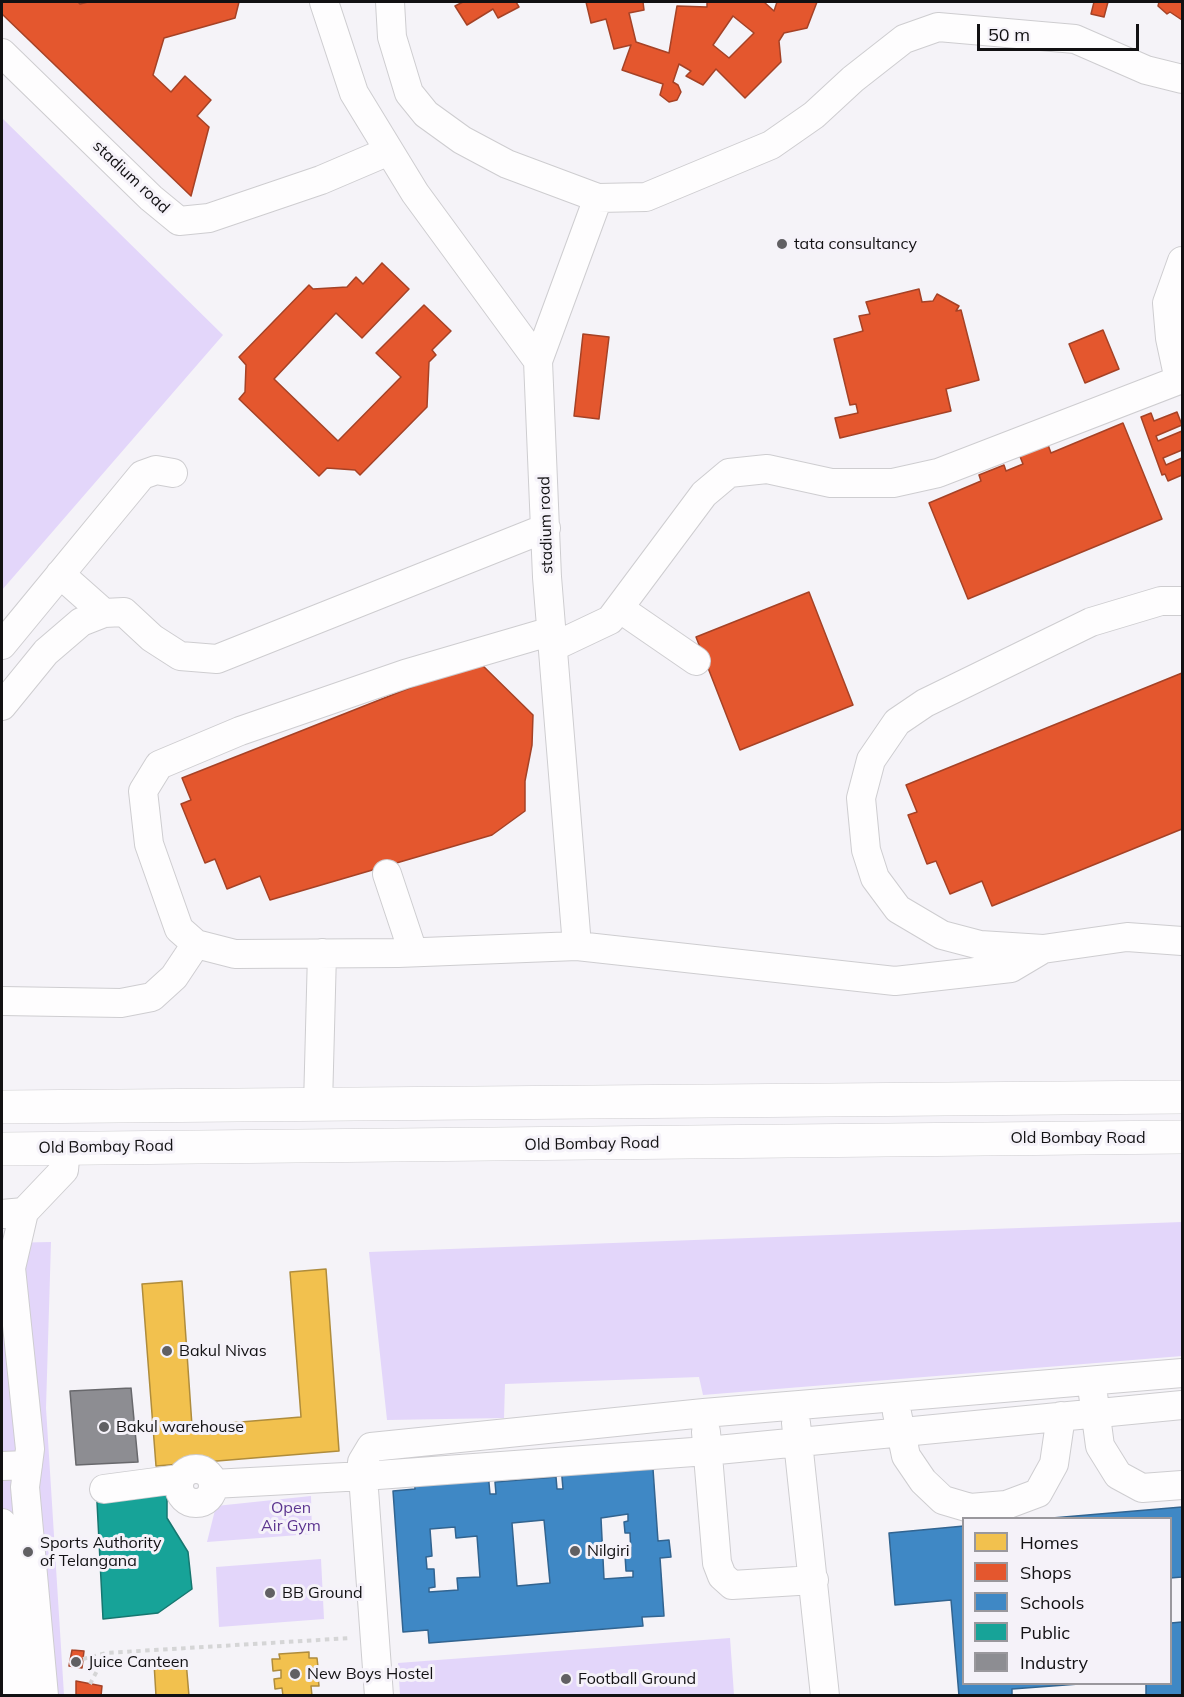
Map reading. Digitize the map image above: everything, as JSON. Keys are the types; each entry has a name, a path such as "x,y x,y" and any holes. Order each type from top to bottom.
{"main road":[{"path":"2,1107 1182,1097"},
{"name":"Old Bombay Road","path":"2,1149 1182,1137"}],"street":[{"path":"324,2 354,93 415,193 538,362"},
{"path":"390,2 392,37 409,93 426,114 462,140 507,164 598,198 646,197 771,145 814,115 853,79 904,39 938,27 1075,39 1146,70 1182,79"},
{"name":"stadium road","path":"2,53 151,198 178,221 209,218 321,180 389,151"},
{"path":"538,362 598,198"},
{"path":"1042,949 1011,968 895,981 577,946 413,952 235,954 196,944 179,929 149,844 143,791 159,765 240,730 405,674 552,639 610,620 704,494 729,473 767,469 831,483 893,483 938,473 1180,385 1170,338 1167,303 1182,261"},
{"name":"stadium road","path":"538,362 552,639 577,946"},
{"path":"2,645 142,475 156,471 173,473"},
{"path":"2,706 46,652 81,622 104,613 124,612 152,638 180,656 217,659 546,528"},
{"path":"60,574 104,613"},
{"path":"1182,601 1161,601 1091,622 934,698 897,722 871,760 861,798 866,850 875,878 898,909 942,935 980,945 1042,949 1127,937 1182,941"},
{"path":"619,608 696,662"},
{"path":"387,874 413,952"},
{"path":"2,1001 121,1003 152,997 174,977 196,944"},
{"path":"318,1105 322,953"},
{"path":"16,1695 15,1593 25,1487 15,1465 30,1449 12,1377 13,1213 64,1170 66,1148"},
{"path":"379,1695 362,1462 371,1447 704,1413 1182,1373"},
{"path":"1091,1381 1100,1446 1118,1475 1142,1488 1182,1485"},
{"path":"895,1397 899,1432 906,1456 923,1481 943,1500 970,1508 1006,1505 1038,1493 1054,1464 1061,1416"},
{"path":"104,1489 179,1479 187,1471 198,1468 208,1474 213,1484 364,1476 707,1451 1182,1405"},
{"path":"794,1407 825,1695"},
{"path":"704,1413 717,1563 722,1576 732,1585 814,1580"},
{"path":"2,1523 15,1593 44,1695"}],"path":[{"path":"83,1659 106,1653 375,1636"},
{"path":"90,1684 106,1653"}],"green space":[{"path":"2,118 223,335 2,590"},
{"path":"1182,1222 1182,1356 703,1395 699,1377 505,1384 504,1418 387,1420 369,1252"},
{"name":"Sports Authority of Telangana","path":"51,1242 46,1408 64,1695 2,1695 2,1243"},
{"name":"Open Air Gym","path":"311,1496 312,1534 207,1542 216,1506"},
{"name":"BB Ground","path":"321,1559 324,1619 219,1627 216,1567"},
{"name":"Football Ground","path":"730,1638 734,1695 400,1695 398,1663"}],"building: Homes":[{"name":"Bakul Nivas","path":"326,1269 339,1451 156,1466 142,1284 182,1281 192,1426 301,1417 290,1272"},
{"name":"New Boys Hostel","path":"309,1652 309,1658 317,1658 318,1667 310,1668 310,1677 318,1676 319,1686 311,1686 312,1696 283,1696 282,1688 275,1689 274,1679 281,1678 281,1670 273,1671 272,1659 280,1659 279,1654"},
{"path":"186,1661 189,1696 156,1696 154,1663"}],"building: Shops":[{"path":"2,2 78,2 80,4 88,2 239,2 235,18 164,38 153,75 171,92 185,76 211,100 197,116 209,127 191,196 2,14"},
{"path":"463,2 516,2 519,7 498,18 493,9 467,25 455,6"},
{"path":"586,2 643,2 644,10 629,13 636,42 669,53 677,6 707,7 707,2 764,2 774,11 777,2 817,2 807,28 784,33 779,41 781,62 745,98 716,69 703,85 686,76 691,71 679,64 673,82 678,85 681,92 677,100 669,102 660,95 663,84 622,70 631,45 614,49 606,19 591,23","holes":["733,16 754,33 729,58 713,45"]},
{"path":"1094,2 1108,2 1104,17 1091,14"},
{"path":"1159,2 1182,2 1182,20 1170,12 1167,14 1158,6"},
{"path":"382,263 409,289 362,338 336,313 274,379 338,441 401,377 376,353 424,305 451,331 432,350 436,355 429,362 427,407 360,475 355,470 327,468 319,476 239,399 245,392 246,365 239,357 309,285 313,289 347,287 356,277 363,284"},
{"path":"919,289 922,302 933,301 937,294 959,306 956,311 961,310 979,380 946,389 951,411 840,438 835,418 858,413 856,404 850,405 834,339 863,331 859,316 870,314 866,302"},
{"path":"1103,330 1119,369 1085,383 1069,344"},
{"path":"583,334 609,337 599,419 574,416"},
{"path":"1177,412 1182,425 1156,436 1158,441 1182,431 1182,450 1163,458 1166,465 1182,458 1182,475 1168,481 1165,474 1162,475 1141,417 1151,413 1154,421"},
{"path":"1123,423 1162,519 968,599 929,503 981,481 979,475 1004,465 1006,471 1023,464 1019,454 1047,442 1051,453"},
{"path":"809,592 853,705 740,750 696,637"},
{"path":"478,661 533,715 532,745 525,781 525,811 492,835 270,900 260,876 227,889 215,859 205,863 181,804 191,800 182,778"},
{"path":"1182,673 1182,829 992,906 982,881 950,894 936,861 927,864 908,815 917,812 906,785"},
{"name":"Juice Canteen","path":"72,1650 84,1651 82,1668 69,1666"},
{"path":"76,1681 102,1686 101,1696 76,1696"}],"building: Schools":[{"name":"Nilgiri","path":"630,1460 630,1471 653,1469 658,1541 669,1540 671,1557 660,1558 664,1616 642,1617 643,1626 429,1643 428,1630 403,1632 393,1491 415,1489 414,1478 488,1472 490,1494 496,1494 495,1482 556,1477 557,1489 563,1489 561,1466","holes":["628,1514 628,1521 624,1522 625,1533 630,1533 631,1555 625,1555 626,1571 633,1571 633,1577 604,1579 601,1518","544,1520 550,1583 517,1586 512,1523","455,1527 456,1538 477,1536 480,1577 457,1578 458,1590 429,1592 429,1588 435,1587 434,1569 427,1569 426,1557 432,1556 430,1529"]},
{"path":"1182,1507 1182,1577 1172,1578 1172,1517 1064,1517"},
{"path":"962,1526 962,1685 1066,1685 1012,1689 1012,1696 959,1696 951,1600 895,1605 889,1533"},
{"path":"1182,1622 1182,1696 1146,1696 1146,1685 1172,1685 1172,1623"}],"building: Public":[{"path":"167,1492 167,1518 188,1552 192,1589 158,1613 103,1619 97,1502"}],"building: Industry":[{"name":"Bakul warehouse","path":"131,1388 138,1462 76,1465 70,1391"}],"place":[{"name":"tata consultancy","path":"782,244"},
{"name":"Bakul Nivas","path":"167,1351"},
{"name":"Bakul warehouse","path":"104,1427"},
{"name":"Nilgiri","path":"575,1551"},
{"name":"Sports Authority of Telangana","path":"28,1552"},
{"name":"BB Ground","path":"270,1593"},
{"name":"Juice Canteen","path":"76,1662"},
{"name":"New Boys Hostel","path":"295,1674"},
{"name":"Football Ground","path":"566,1679"}]}
